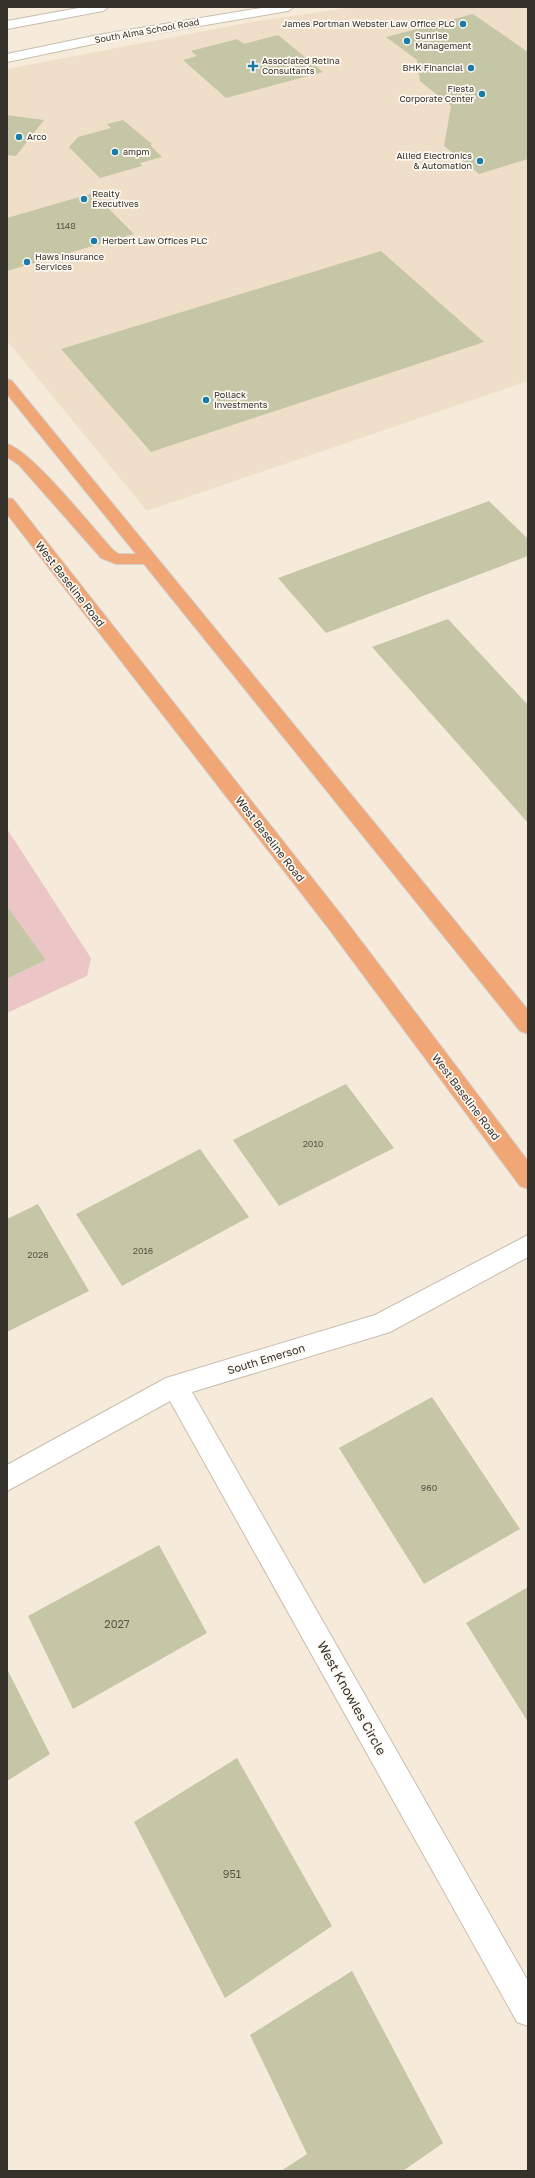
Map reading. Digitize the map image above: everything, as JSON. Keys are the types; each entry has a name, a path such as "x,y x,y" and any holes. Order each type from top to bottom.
{"main road":[{"path":"7,384 528,1025"},
{"path":"7,449 25,462 107,554 116,559 150,559"},
{"name":"West Baseline Road","path":"7,503 336,923 528,1179"}],"street":[{"path":"7,25 103,7"},
{"name":"South Alma School Road","path":"7,58 98,39 288,7"},
{"name":"South Emerson","path":"7,1479 175,1386 381,1324 528,1245"},
{"name":"West Knowles Circle","path":"175,1386 528,2011"}],"shaded area":[{"path":"354,7 528,8 528,381 147,511 7,341 7,69 251,22"},
{"path":"7,829 91,958 87,976 7,1013 7,979 46,960 7,906"}],"building":[{"name":"Fiesta Corporate Center","path":"473,14 528,52 528,159 479,174 444,146 451,106 420,81 417,60 386,37"},
{"name":"Associated Retina Consultants","path":"278,35 323,72 226,98 183,60 197,56 191,51 237,39 244,44"},
{"name":"Arco","path":"7,115 44,120 16,156 7,155"},
{"name":"ampm","path":"123,120 152,144 150,145 162,157 140,163 142,166 100,178 69,147 78,137 111,128 107,124"},
{"path":"93,193 134,234 7,271 7,218"},
{"name":"Pollack Investments","path":"381,251 484,342 151,452 61,349"},
{"path":"489,501 528,539 528,556 326,633 278,578"},
{"path":"448,619 528,705 528,823 372,647"},
{"path":"7,906 46,960 7,979"},
{"path":"346,1084 394,1148 279,1206 233,1140"},
{"path":"200,1149 249,1217 122,1286 76,1214"},
{"path":"38,1204 89,1291 7,1332 7,1219"},
{"path":"432,1397 520,1529 424,1584 339,1448"},
{"path":"159,1545 207,1633 73,1709 28,1616"},
{"path":"528,1587 528,1722 466,1623"},
{"path":"7,1669 50,1754 7,1781"},
{"path":"237,1758 332,1926 225,1998 134,1822"},
{"path":"352,1971 443,2143 403,2171 281,2171 307,2154 250,2035"}],"place":[{"name":"James Portman Webster Law Office PLC","path":"463,24"},
{"name":"Sunrise Management","path":"407,41"},
{"name":"Associated Retina Consultants","path":"253,66"},
{"name":"BHK Financial","path":"471,68"},
{"name":"Fiesta Corporate Center","path":"482,94"},
{"name":"Arco","path":"19,137"},
{"name":"ampm","path":"115,152"},
{"name":"Allied Electronics & Automation","path":"480,161"},
{"name":"Realty Executives","path":"84,199"},
{"name":"Herbert Law Offices PLC","path":"94,241"},
{"name":"Haws Insurance Services","path":"27,262"},
{"name":"Pollack Investments","path":"206,400"}]}
